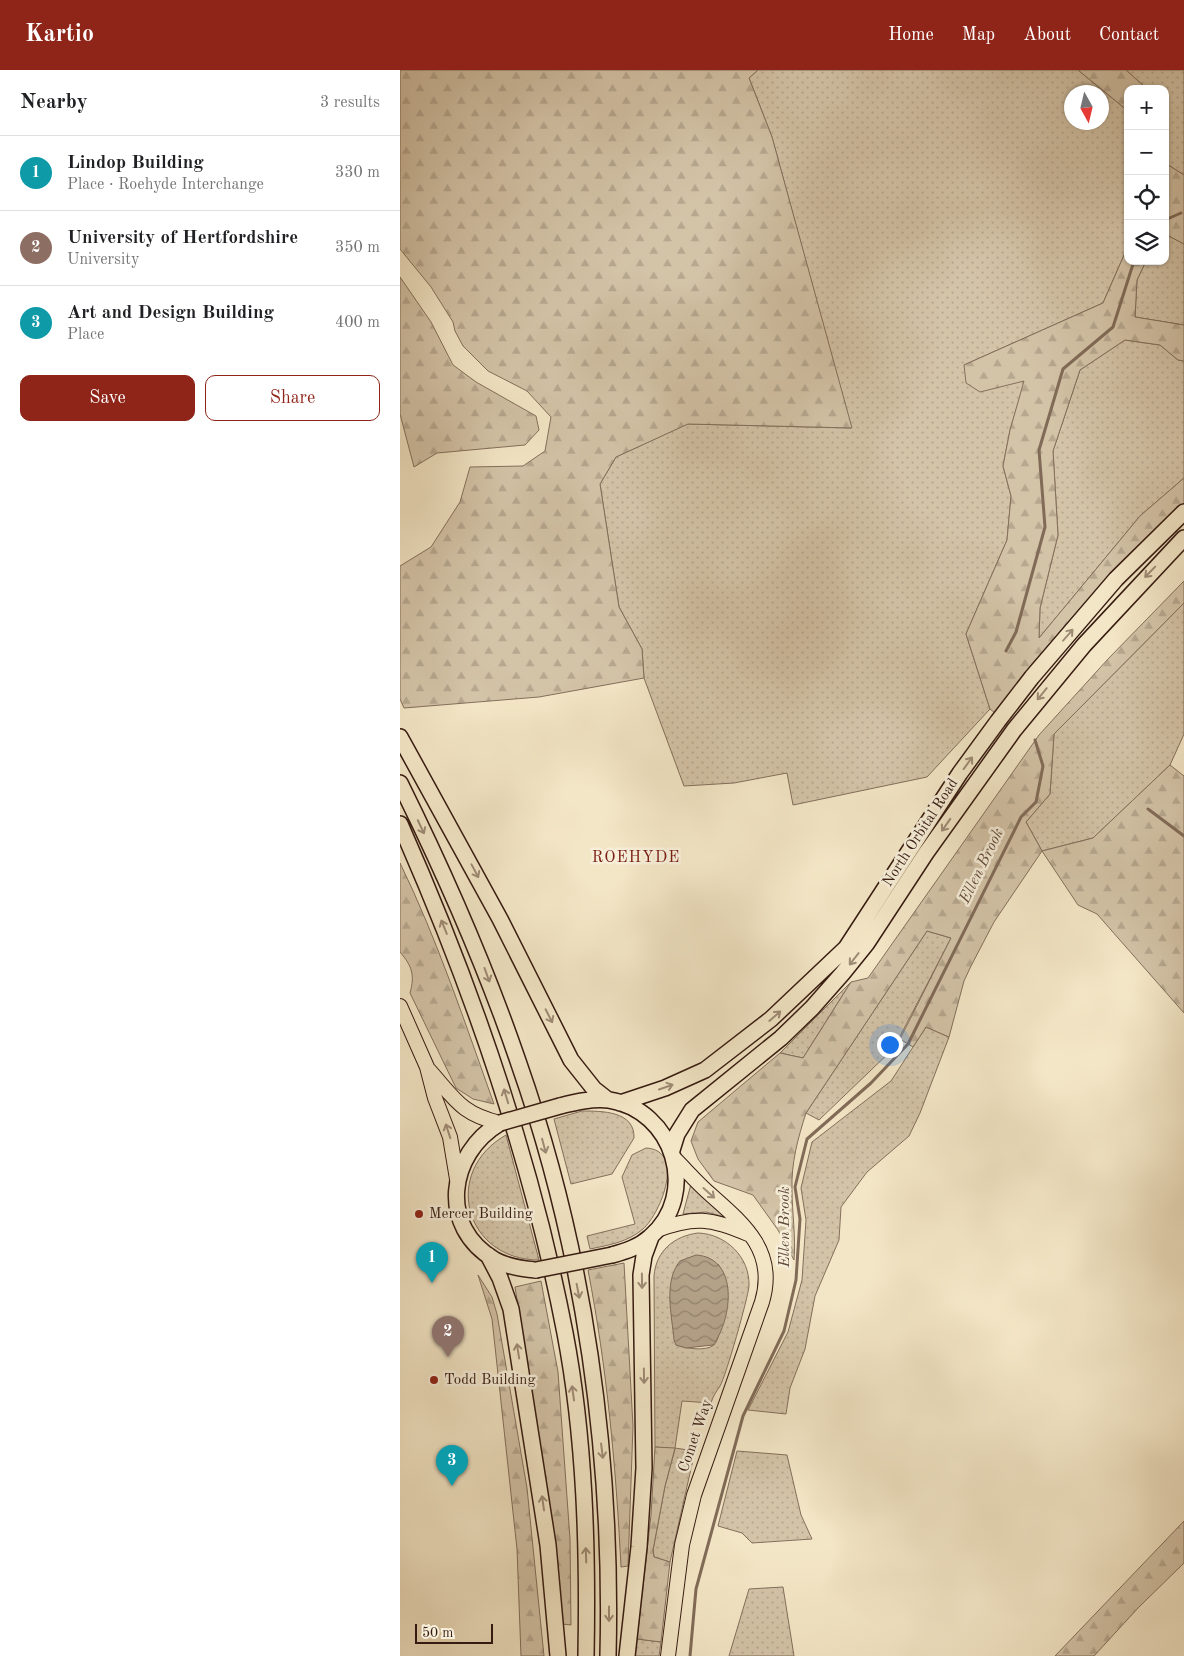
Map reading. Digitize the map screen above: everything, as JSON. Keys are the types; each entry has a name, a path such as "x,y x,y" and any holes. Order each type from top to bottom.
{"highway":[{"name":"North Orbital Road","path":"457,1178 460,1167 471,1146 500,1123 577,1102 614,1102 665,1088 705,1070 771,1019 846,948 960,773 1010,706 1116,580 1184,512"},
{"name":"North Orbital Road","path":"673,1154 677,1134 692,1110 781,1038 812,1008 867,944 926,853 1014,730 1084,644 1184,538"},
{"path":"400,737 500,919 571,1060 594,1089 614,1102 636,1110 651,1120 660,1129 673,1154 676,1189 672,1206 654,1233 644,1256 641,1275 644,1468 639,1547 627,1656"},
{"path":"400,783 451,891 484,967 523,1075 565,1226 590,1355 603,1465 608,1559 608,1656"},
{"path":"400,824 432,896 471,996 502,1084 543,1227 565,1335 578,1428 587,1596 586,1656"},
{"path":"457,1178 456,1193 462,1221 477,1246 504,1264 536,1270 612,1255 636,1247 654,1233"},
{"path":"488,1255 500,1278 511,1309 548,1545 558,1656"}],"main road":[{"path":"400,1006 427,1068 435,1098 450,1137 457,1178"},
{"path":"427,1068 464,1109 479,1118 500,1123"},
{"name":"Comet Way","path":"668,1656 682,1545 694,1494 766,1290 767,1276 761,1251 750,1235 732,1212 710,1194 673,1154"},
{"path":"654,1233 678,1222 700,1220 722,1223 750,1235"}],"green space":[{"path":"400,70 758,70 749,78 772,137 852,428 688,424 616,457 600,484 619,607 642,649 644,678 539,697 404,708 400,699 400,566 431,547 460,502 470,467 523,466 545,451 551,417 527,391 488,371 463,346 455,331 453,322 431,287 400,249"},
{"path":"758,70 1078,70 1096,85 1064,85 1064,130 1109,130 1109,95 1124,108 1124,255 1103,303 964,365 1025,381 1010,430 1003,466 1011,496 1007,540 966,634 990,709 927,777 793,805 787,773 734,783 684,786 644,678 642,649 619,607 600,484 616,457 687,424 851,428 772,137 749,78"},
{"path":"1078,70 1126,70 1143,85 1124,85 1124,108 1109,95 1109,85 1096,85"},
{"path":"1126,70 1184,70 1184,175 1169,166 1169,85 1143,85"},
{"path":"1169,166 1184,175 1184,244 1169,236"},
{"path":"1169,236 1184,244 1184,325 1135,317 1137,280 1144,265 1169,265"},
{"path":"1124,255 1124,265 1144,265 1137,280 1135,317 1184,325 1184,361 1178,360 1160,345 1125,340 1080,370 1053,451 1058,535 1040,608 1039,638 1140,516 1184,478 1184,504 1112,572 1031,665 995,713 990,709 966,634 1007,540 1011,496 1003,466 1010,430 1024,381 980,392 966,383 964,365 1103,303"},
{"path":"400,277 431,322 453,365 476,382 536,416 539,430 525,445 437,453 414,467 400,414"},
{"path":"1125,340 1160,345 1178,360 1184,361 1184,478 1140,516 1039,638 1040,608 1058,535 1053,451 1080,370"},
{"path":"1184,581 1184,603 1054,734 1050,794 1026,822 1042,851 994,922 971,966 964,981 949,1037 926,1027 913,1047 900,1039 951,938 927,931 806,1113 798,1141 793,1170 794,1260 778,1230 753,1195 714,1181 698,1159 691,1141 698,1122 780,1053 803,1058 851,982 868,978 1039,735 1108,659"},
{"path":"1184,603 1184,734 1170,765 1093,838 1042,851 1026,822 1050,794 1054,734"},
{"path":"1170,765 1184,776 1184,1013 1097,914 1078,905 1042,851 1093,838"},
{"path":"400,863 439,952 494,1104 473,1099 456,1088 410,993 411,971 400,952"},
{"path":"927,931 951,938 894,1048 819,1120 806,1113"},
{"path":"851,982 803,1058 780,1053"},
{"path":"926,1027 949,1037 920,1113 909,1136 867,1172 841,1207 839,1240 815,1296 805,1349 790,1388 786,1414 748,1410 788,1332 802,1280 806,1220 801,1188 812,1142 891,1081"},
{"path":"582,1111 616,1114 629,1122 633,1129 634,1138 612,1174 571,1184 554,1119"},
{"path":"506,1135 539,1260 514,1256 493,1246 479,1230 470,1211 468,1191 473,1170 486,1151"},
{"path":"646,1148 658,1151 665,1159 667,1170 666,1183 657,1210 643,1229 631,1237 590,1249 587,1236 635,1224 622,1177 632,1155"},
{"path":"691,1184 728,1215 725,1217 706,1212 683,1214"},
{"path":"698,1233 708,1234 727,1243 741,1257 748,1275 749,1286 727,1368 711,1403 682,1401 675,1448 695,1451 670,1562 654,1557 653,1550 665,1486 675,1449 655,1447 654,1276 655,1267 662,1252 674,1241","holes":["718,1264 727,1287 727,1302 714,1345 700,1349 676,1345 670,1297"]},
{"path":"624,1263 633,1426 628,1566 621,1567 610,1418 588,1270"},
{"path":"478,1275 492,1297 497,1314 527,1488 544,1656 521,1656 517,1549 492,1319"},
{"path":"541,1281 558,1372 570,1539 571,1625 562,1624 553,1527 515,1287"},
{"path":"655,1447 675,1448 665,1486 653,1550 654,1557 670,1562 661,1642 637,1639 651,1515"},
{"path":"737,1451 787,1455 801,1515 812,1539 752,1543 742,1533 718,1526"},
{"path":"1184,1521 1184,1563 1138,1608 1094,1656 1055,1656"},
{"path":"783,1587 794,1656 729,1656 749,1589"},
{"path":"637,1639 661,1642 659,1656 635,1656"}],"water":[{"path":"696,1255 710,1259 720,1267 726,1278 728,1306 720,1334 713,1345 686,1348 676,1345 674,1340 670,1289 675,1269 680,1261"}],"waterway":[{"name":"Ellen Brook","path":"1169,218 1181,213"},
{"name":"Ellen Brook","path":"1006,651 1016,632 1045,527 1039,450 1063,369 1113,327 1133,265"},
{"name":"Ellen Brook","path":"690,1656 696,1589 743,1416 784,1331 796,1280 800,1219 795,1187 807,1139 871,1083 908,1044 1021,817 1036,802 1043,766 1035,740"},
{"path":"1148,809 1184,836"}],"place":[{"name":"Mercer Building","path":"419,1214"},
{"name":"Lindop Building","path":"432,1283"},
{"name":"University of Hertfordshire","path":"448,1357"},
{"name":"Todd Building","path":"434,1380"},
{"name":"Art and Design Building","path":"452,1486"}],"district":[{"name":"ROEHYDE","path":"636,858"}]}
